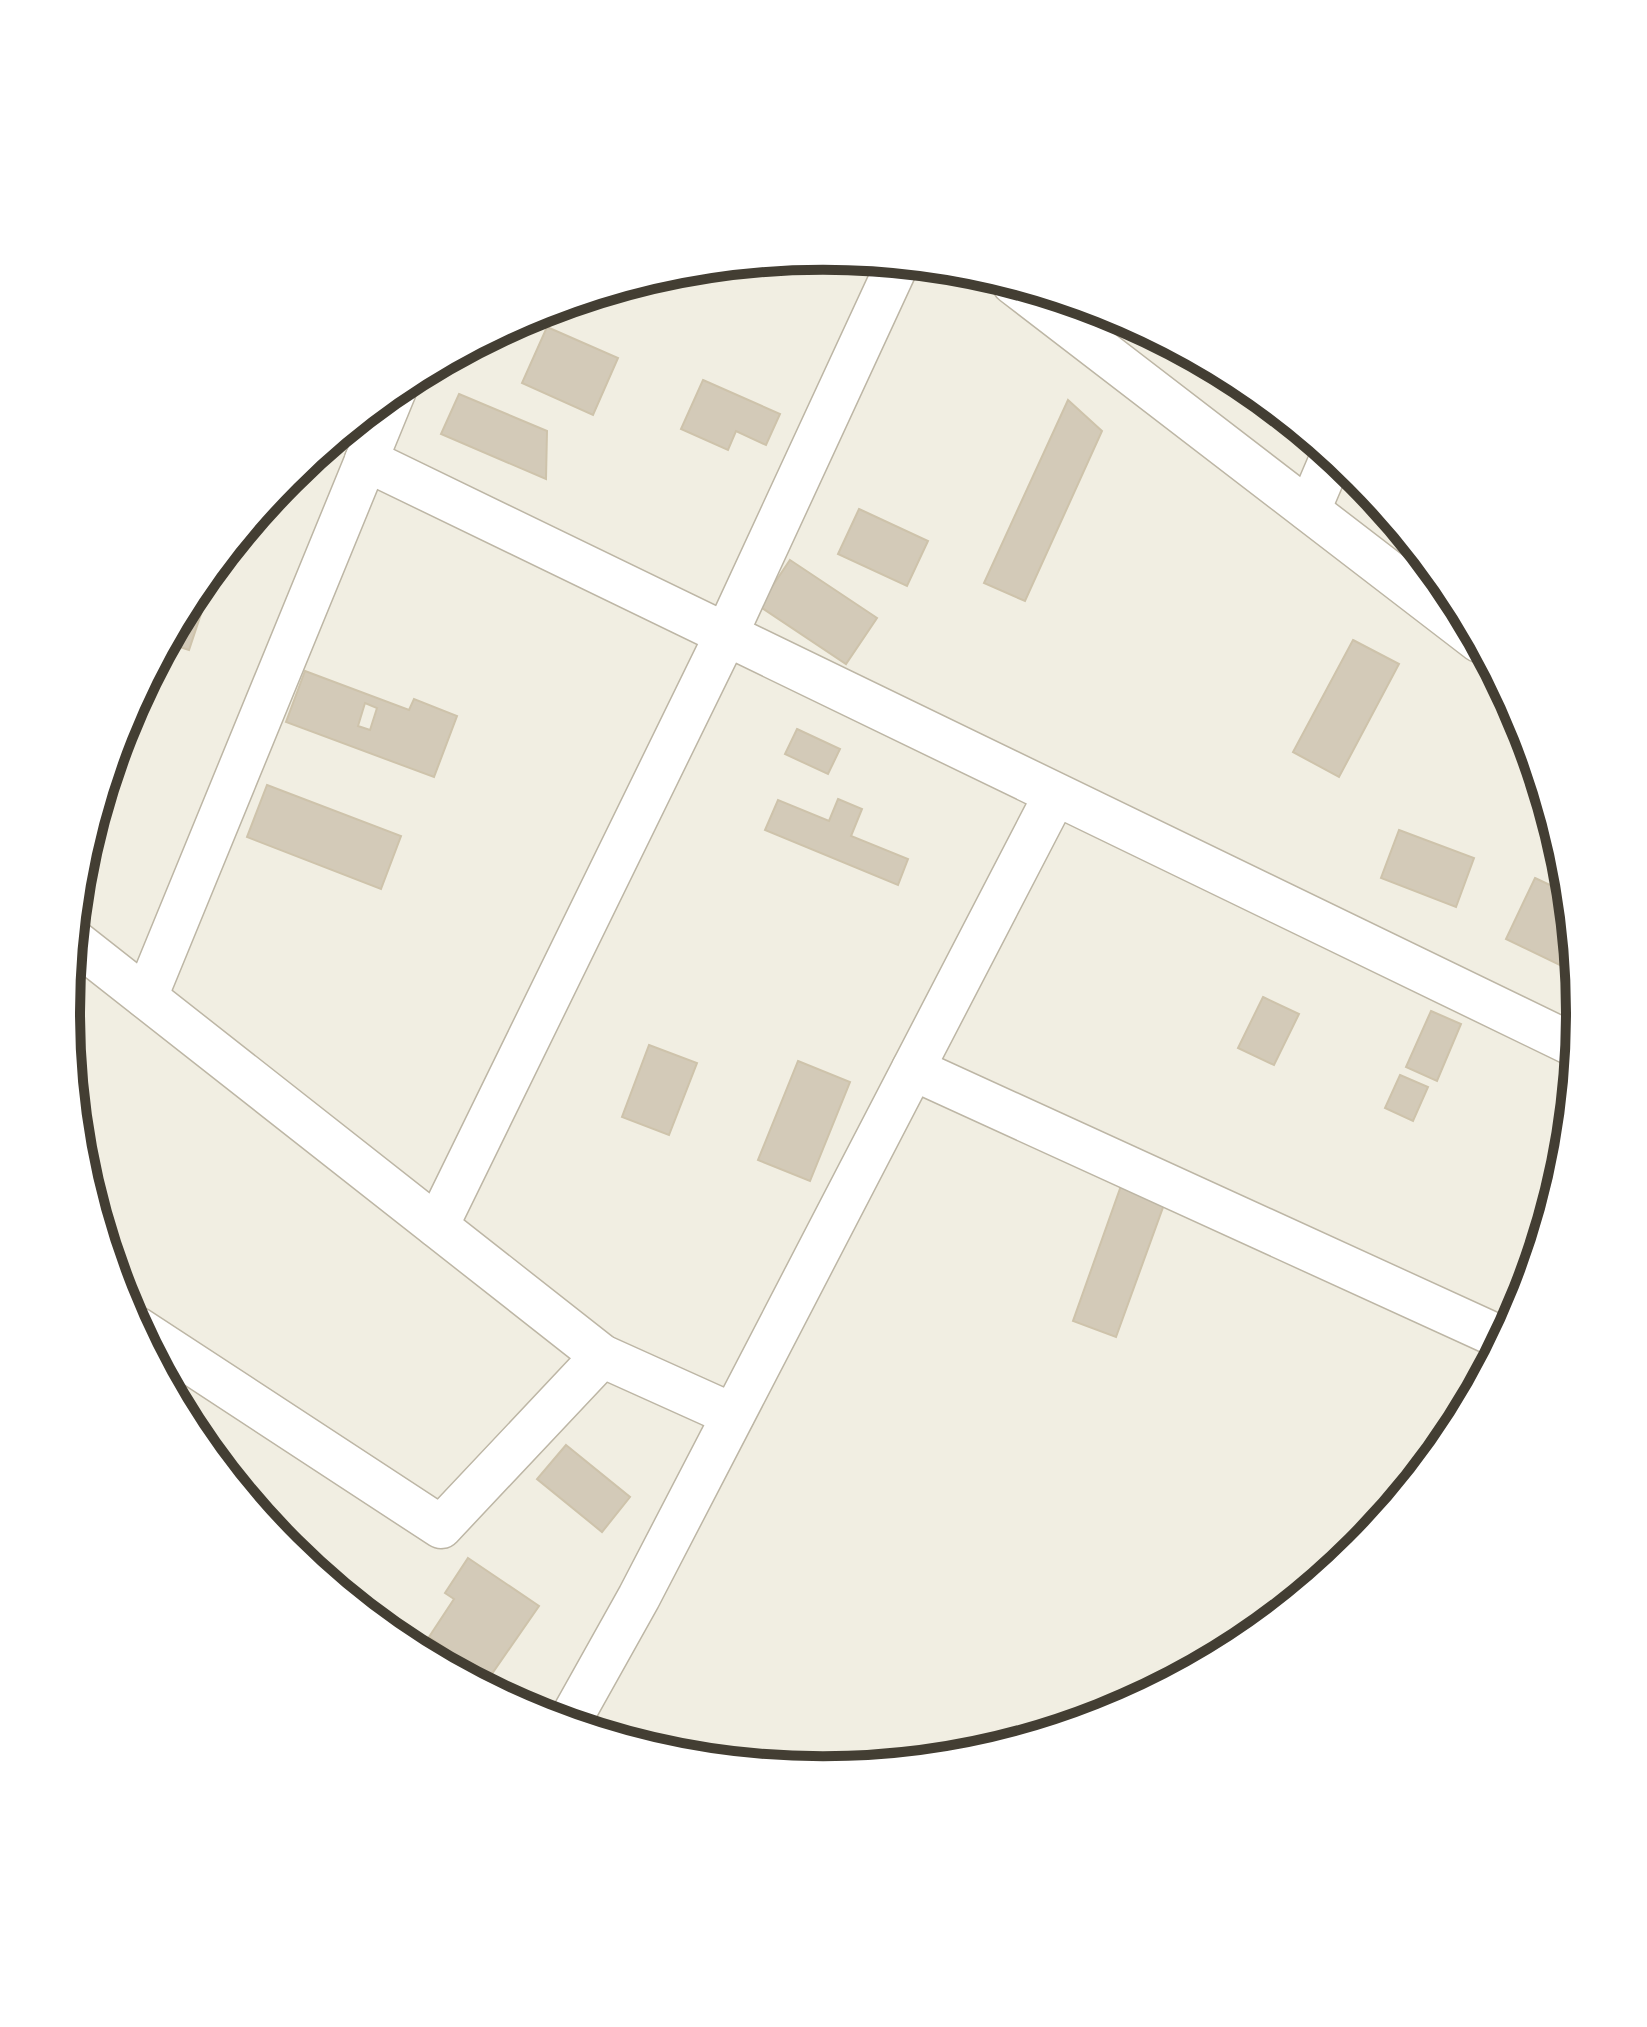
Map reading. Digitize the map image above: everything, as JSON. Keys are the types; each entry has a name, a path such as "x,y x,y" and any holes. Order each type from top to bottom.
{"street":[{"path":"437,1226 726,635 893,274"},
{"path":"1058,308 1080,320 1309,510 1456,623"},
{"path":"146,997 385,413"},
{"path":"366,460 1566,1041"},
{"path":"1309,510 1327,467"},
{"path":"574,1714 639,1597 1055,795"},
{"path":"83,948 602,1356 733,1415"},
{"path":"913,1069 1494,1334"},
{"path":"156,1341 441,1527 602,1356"}],"building":[{"path":"547,327 618,358 593,415 522,383"},
{"path":"703,380 780,414 766,445 736,431 728,450 681,429"},
{"path":"459,394 547,431 546,479 441,434"},
{"path":"1068,400 1102,431 1025,601 984,583"},
{"path":"859,509 928,541 907,586 838,554"},
{"path":"790,560 877,618 846,664 759,606"},
{"path":"206,598 189,650 178,646"},
{"path":"1353,640 1399,664 1339,777 1293,752"},
{"path":"305,671 409,710 414,699 457,716 434,777 286,722","holes":["365,703 377,708 370,730 358,726"]},
{"path":"797,729 840,749 828,774 785,754"},
{"path":"267,785 401,836 381,889 247,837"},
{"path":"838,799 862,809 851,836 908,859 898,885 765,830 778,800 829,821"},
{"path":"1399,830 1474,858 1456,907 1381,878"},
{"path":"1535,878 1556,888 1565,968 1506,939"},
{"path":"1263,997 1299,1014 1274,1065 1238,1048"},
{"path":"1431,1011 1461,1024 1437,1081 1406,1067"},
{"path":"649,1045 697,1063 669,1135 622,1117"},
{"path":"798,1061 850,1082 810,1181 758,1160"},
{"path":"1400,1075 1428,1087 1413,1121 1385,1108"},
{"path":"1122,1183 1166,1199 1116,1337 1073,1321"},
{"path":"566,1445 630,1497 602,1532 537,1479"},
{"path":"468,1558 539,1606 490,1677 429,1637 454,1599 445,1593"}]}
